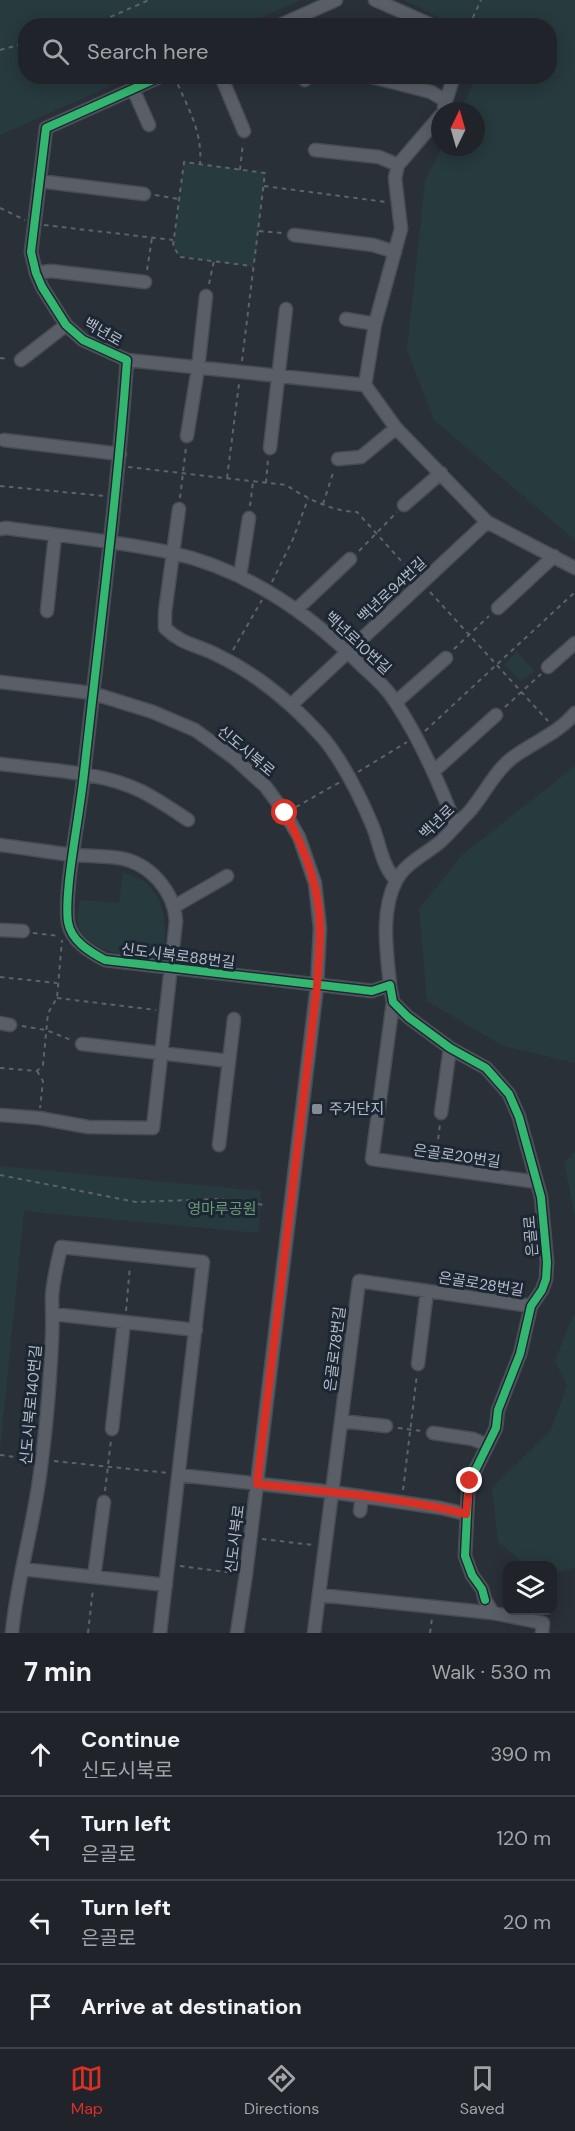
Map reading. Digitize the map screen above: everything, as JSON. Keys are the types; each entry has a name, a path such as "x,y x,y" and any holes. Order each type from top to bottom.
{"street":[{"path":"296,18 336,0"},
{"path":"375,0 416,18"},
{"name":"백년로","path":"92,693 120,454 127,360 83,340 66,325 42,287 31,252 46,128 144,84"},
{"path":"224,84 244,131"},
{"path":"400,84 431,92 440,102"},
{"path":"445,102 451,84"},
{"path":"133,89 149,125"},
{"path":"431,126 398,165 395,178 401,229 375,324 365,385 396,428 487,522 575,568"},
{"path":"315,150 379,156 398,165"},
{"path":"39,181 144,194"},
{"path":"294,235 374,245 395,252"},
{"path":"36,273 51,271 145,282"},
{"path":"188,436 206,296"},
{"path":"270,448 286,309"},
{"path":"346,319 375,324"},
{"name":"백년로","path":"21,360 66,325"},
{"path":"127,360 365,385"},
{"path":"338,459 361,457 396,428"},
{"path":"4,440 120,454"},
{"path":"404,505 441,473"},
{"path":"179,509 165,612 165,628 177,639 218,655 262,681 291,705 325,740 350,777 374,828 388,873 396,880 388,904 387,932 393,1002"},
{"path":"240,576 249,518"},
{"name":"백년로94번길","path":"291,705 487,522"},
{"name":"백년로10번길","path":"3,528 110,541 174,554 240,576 297,609 348,652 387,690 396,702 434,771 456,825"},
{"path":"47,611 55,535"},
{"path":"498,608 554,556"},
{"path":"297,609 350,559"},
{"path":"548,667 575,643"},
{"path":"396,702 446,658"},
{"name":"신도시북로","path":"0,682 92,693 153,712 195,730 234,758 266,787 299,837 315,883 320,928 317,986 237,1633"},
{"name":"신도시북로88번길","path":"92,693 67,903 68,924 76,939 90,952 105,960 317,986"},
{"name":"백년로","path":"396,880 409,866 440,842 479,801 494,777 510,759 556,729 575,713"},
{"path":"434,771 496,715"},
{"path":"0,764 84,775 117,782 140,790 188,820"},
{"path":"0,845 121,859 136,864 154,875 168,891 175,906 227,876"},
{"name":"신도시북로88번길","path":"0,1115 39,1118 88,1126 153,1128 172,968 175,906"},
{"path":"0,930 23,931"},
{"path":"317,986 372,991 390,986"},
{"name":"은골로","path":"393,1002 408,1017 450,1048 486,1068 509,1094 519,1117 537,1182 547,1262 546,1279 542,1290 531,1306 520,1354 498,1410 496,1428 470,1481 466,1514 465,1556 472,1575 482,1588 485,1600 493,1613"},
{"name":"은골로20번길","path":"393,1002 372,1159 537,1182"},
{"path":"219,1146 234,1019"},
{"path":"81,1044 229,1061"},
{"path":"441,1113 450,1048"},
{"name":"신도시북로140번길","path":"12,1633 15,1598 33,1522 42,1460 49,1398 55,1272 61,1247 203,1262 160,1633"},
{"name":"은골로28번길","path":"359,1281 531,1306"},
{"name":"은골로78번길","path":"332,1492 359,1281"},
{"name":"은골로28번길","path":"418,1364 427,1291"},
{"path":"53,1314 196,1330"},
{"path":"112,1429 124,1322"},
{"path":"341,1421 386,1426"},
{"path":"433,1433 473,1439 487,1445"},
{"path":"179,1475 362,1496 466,1514"},
{"path":"314,1633 332,1492"},
{"path":"360,1511 362,1496"},
{"path":"94,1577 104,1502"},
{"path":"22,1569 166,1585"},
{"path":"319,1594 493,1613 543,1623 542,1633"}],"path":[{"path":"108,18 149,0"},
{"path":"473,18 481,0"},
{"path":"0,50 18,45"},
{"path":"178,84 199,132 202,148 200,164"},
{"path":"240,170 244,131"},
{"path":"184,162 200,164 264,173 259,231 255,261 252,266 180,257 173,246 184,162"},
{"path":"263,186 398,203"},
{"path":"144,194 179,199"},
{"path":"0,208 34,224 174,241"},
{"path":"259,231 294,235"},
{"path":"145,282 152,238"},
{"path":"206,296 213,261"},
{"path":"179,509 188,436"},
{"path":"266,483 270,448"},
{"path":"323,504 338,459"},
{"path":"249,518 253,481"},
{"path":"0,486 115,497"},
{"path":"350,559 404,505"},
{"path":"285,813 424,732 575,592"},
{"path":"446,658 498,608"},
{"path":"496,715 548,667"},
{"path":"0,1068 37,1071 43,1065 48,1013 57,998 63,936 23,931"},
{"path":"0,977 58,983"},
{"path":"57,998 167,1011"},
{"path":"5,1024 46,1030 81,1044"},
{"path":"37,1071 43,1081 39,1118"},
{"path":"435,1168 441,1113"},
{"path":"0,1175 136,1202 219,1199 265,1205"},
{"path":"124,1322 131,1254"},
{"path":"402,1502 418,1364"},
{"path":"386,1426 433,1433"},
{"path":"104,1502 112,1429"},
{"path":"0,1455 179,1475"},
{"path":"250,1537 325,1546"},
{"path":"168,1565 246,1574"},
{"path":"88,1633 94,1577"},
{"path":"430,1633 434,1607"}],"green space":[{"path":"0,0 301,0 261,18 18,18 18,84 115,84 0,135"},
{"path":"404,0 575,0 575,540 434,420 407,350 425,181 438,156 485,156 485,102 464,102 473,84 557,84 557,18 439,18"},
{"path":"184,162 265,173 255,261 252,266 180,257 173,246"},
{"path":"517,651 535,672 521,681 504,665"},
{"path":"575,766 575,1063 503,1046 427,1001 419,909 462,855"},
{"path":"123,872 145,882 158,897 164,915 165,934 164,954 156,960 123,955 99,947 82,933 78,923 80,900 119,903"},
{"path":"575,1152 575,1218 564,1162"},
{"name":"영마루공원","path":"0,1166 261,1191 259,1233 24,1211 0,1451"},
{"path":"575,1314 575,1568 557,1572 557,1561 521,1561 498,1542 492,1488 551,1430 567,1385 555,1361"}],"cycle path":[{"path":"144,84 46,128 31,252 42,287 66,325 83,340 127,360 107,567 69,881 68,922 77,940 105,960 372,991 390,985 393,1002 408,1017 450,1048 486,1068 509,1094 519,1117 541,1197 547,1262 546,1279 542,1290 531,1306 520,1354 498,1410 496,1428 470,1481 465,1556 472,1575 482,1589 485,1600"}],"place":[{"name":"주거단지","path":"317,1109"}],"route":[{"path":"285,813 299,837 315,883 320,928 317,986 257,1484 402,1502 466,1514 470,1481"}]}
